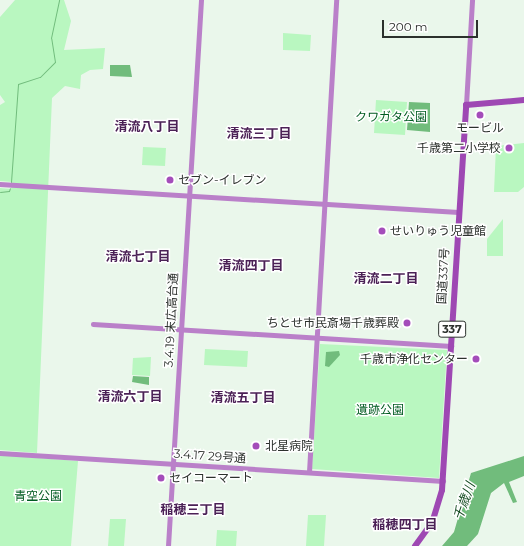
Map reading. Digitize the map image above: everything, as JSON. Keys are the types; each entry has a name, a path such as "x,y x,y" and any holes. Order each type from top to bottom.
{"highway":[{"path":"466,105 524,100"},
{"name":"国道337号","path":"415,546 437,513 443,481 458,212 466,105"}],"street":[{"name":"3.4.19 末広高台通","path":"168,546 201,0"},
{"path":"309,472 336,0"},
{"path":"466,105 472,0"},
{"path":"0,184 458,212"},
{"path":"93,324 451,346"},
{"name":"3.4.17 29号通","path":"0,453 443,481"}],"green space":[{"path":"15,0 64,0 71,21 64,50 105,48 103,69 90,70 81,75 80,89 65,86 52,98 37,453 0,450 0,188 11,189 12,182 0,181 0,105 5,102 0,95 0,17"},
{"path":"283,33 311,35 310,51 283,50"},
{"name":"クワガタ公園","path":"376,100 407,102 405,135 374,133"},
{"path":"524,143 524,187 518,192 494,192 496,146"},
{"path":"143,147 166,148 165,166 142,165"},
{"path":"503,219 503,256 487,256 487,239"},
{"name":"遺跡公園","path":"320,344 447,350 439,478 312,469"},
{"path":"205,349 248,351 247,367 204,365"},
{"path":"151,357 150,376 132,375 133,358"},
{"name":"青空公園","path":"0,455 78,461 71,546 0,546"},
{"path":"308,515 326,515 324,546 306,546"},
{"path":"110,519 126,519 124,546 108,546"},
{"path":"217,530 237,531 236,546 216,546"}],"water":[{"path":"110,65 130,65 132,77 110,76"},
{"path":"409,102 430,103 430,132 407,130"},
{"path":"339,351 340,355 329,367 325,366 326,352"},
{"path":"133,376 149,377 149,385 132,382"},
{"name":"千歳川","path":"524,456 524,476 509,482 517,502 513,503 504,483 491,493 478,534 467,546 442,546 454,532 471,473"}],"waterway":[{"path":"11,182 18,84 40,77 55,62 51,38 59,0"},
{"path":"0,192 9,191 10,188"}],"place":[{"name":"モービル","path":"480,115"},
{"name":"千歳第二小学校","path":"509,148"},
{"name":"セブン-イレブン","path":"170,180"},
{"name":"せいりゅう児童館","path":"382,231"},
{"name":"ちとせ市民斎場千歳葬殿","path":"407,323"},
{"name":"千歳市浄化センター","path":"476,359"},
{"name":"北星病院","path":"256,446"},
{"name":"セイコーマート","path":"161,478"}],"district":[{"name":"清流八丁目","path":"147,126"},
{"name":"清流三丁目","path":"259,133"},
{"name":"清流七丁目","path":"138,256"},
{"name":"清流四丁目","path":"251,265"},
{"name":"清流二丁目","path":"386,278"},
{"name":"清流六丁目","path":"130,396"},
{"name":"清流五丁目","path":"243,397"},
{"name":"稲穂三丁目","path":"193,509"},
{"name":"稲穂四丁目","path":"405,524"}]}
